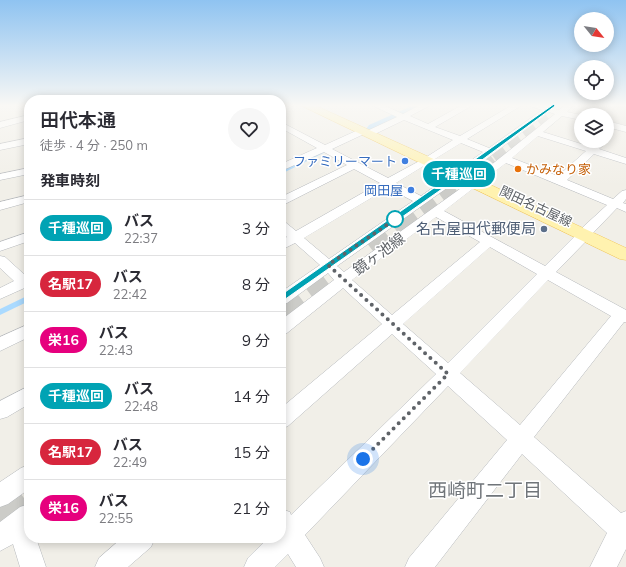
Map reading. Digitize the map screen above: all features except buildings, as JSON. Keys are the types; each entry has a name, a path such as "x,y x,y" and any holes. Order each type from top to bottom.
{"main road":[{"name":"関田名古屋線","path":"368,131 586,233 626,255"},
{"name":"関田名古屋線","path":"586,233 626,248"}],"street":[{"path":"286,166 362,131"},
{"path":"439,131 490,152"},
{"path":"286,243 475,131"},
{"name":"鏡ヶ池線","path":"286,294 490,152 523,131"},
{"path":"286,135 293,132 421,201"},
{"path":"537,133 626,161"},
{"name":"鏡ヶ池線","path":"286,325 343,280 477,182 537,133"},
{"path":"0,147 24,142"},
{"path":"559,181 596,148"},
{"path":"506,159 621,205"},
{"path":"286,199 354,165"},
{"path":"0,177 24,172"},
{"path":"286,526 448,374 586,233 621,205 626,193"},
{"path":"0,206 24,199"},
{"path":"418,567 623,316 436,212"},
{"path":"286,229 297,237 521,440 625,529 603,567"},
{"path":"0,248 24,238"},
{"path":"286,416 489,241"},
{"path":"0,260 24,280"},
{"path":"0,294 24,283"},
{"path":"0,345 24,333"},
{"path":"0,411 24,397"},
{"path":"2,489 24,478"},
{"path":"16,526 33,567"},
{"path":"286,529 311,567"},
{"path":"108,567 136,543"},
{"path":"257,567 274,543"}],"water":[{"path":"361,131 368,131 286,172 286,169"},
{"path":"24,297 24,303 0,315 0,309"}],"tunnel":[{"path":"495,159 532,131"},
{"path":"404,227 497,158"},
{"path":"373,251 406,226"},
{"path":"287,315 342,274"},
{"path":"0,523 24,506"}],"bus line":[{"name":"千種巡回","path":"286,295 519,131"}],"place":[{"name":"ファミリーマート","path":"405,161"},
{"name":"かみなり家","path":"518,169"},
{"name":"岡田屋","path":"411,190"},
{"name":"名古屋田代郵便局","path":"544,229"}],"district":[{"name":"西崎町二丁目","path":"485,490"}],"route":[{"path":"363,459 448,374 328,265 397,218 395,219"}]}
